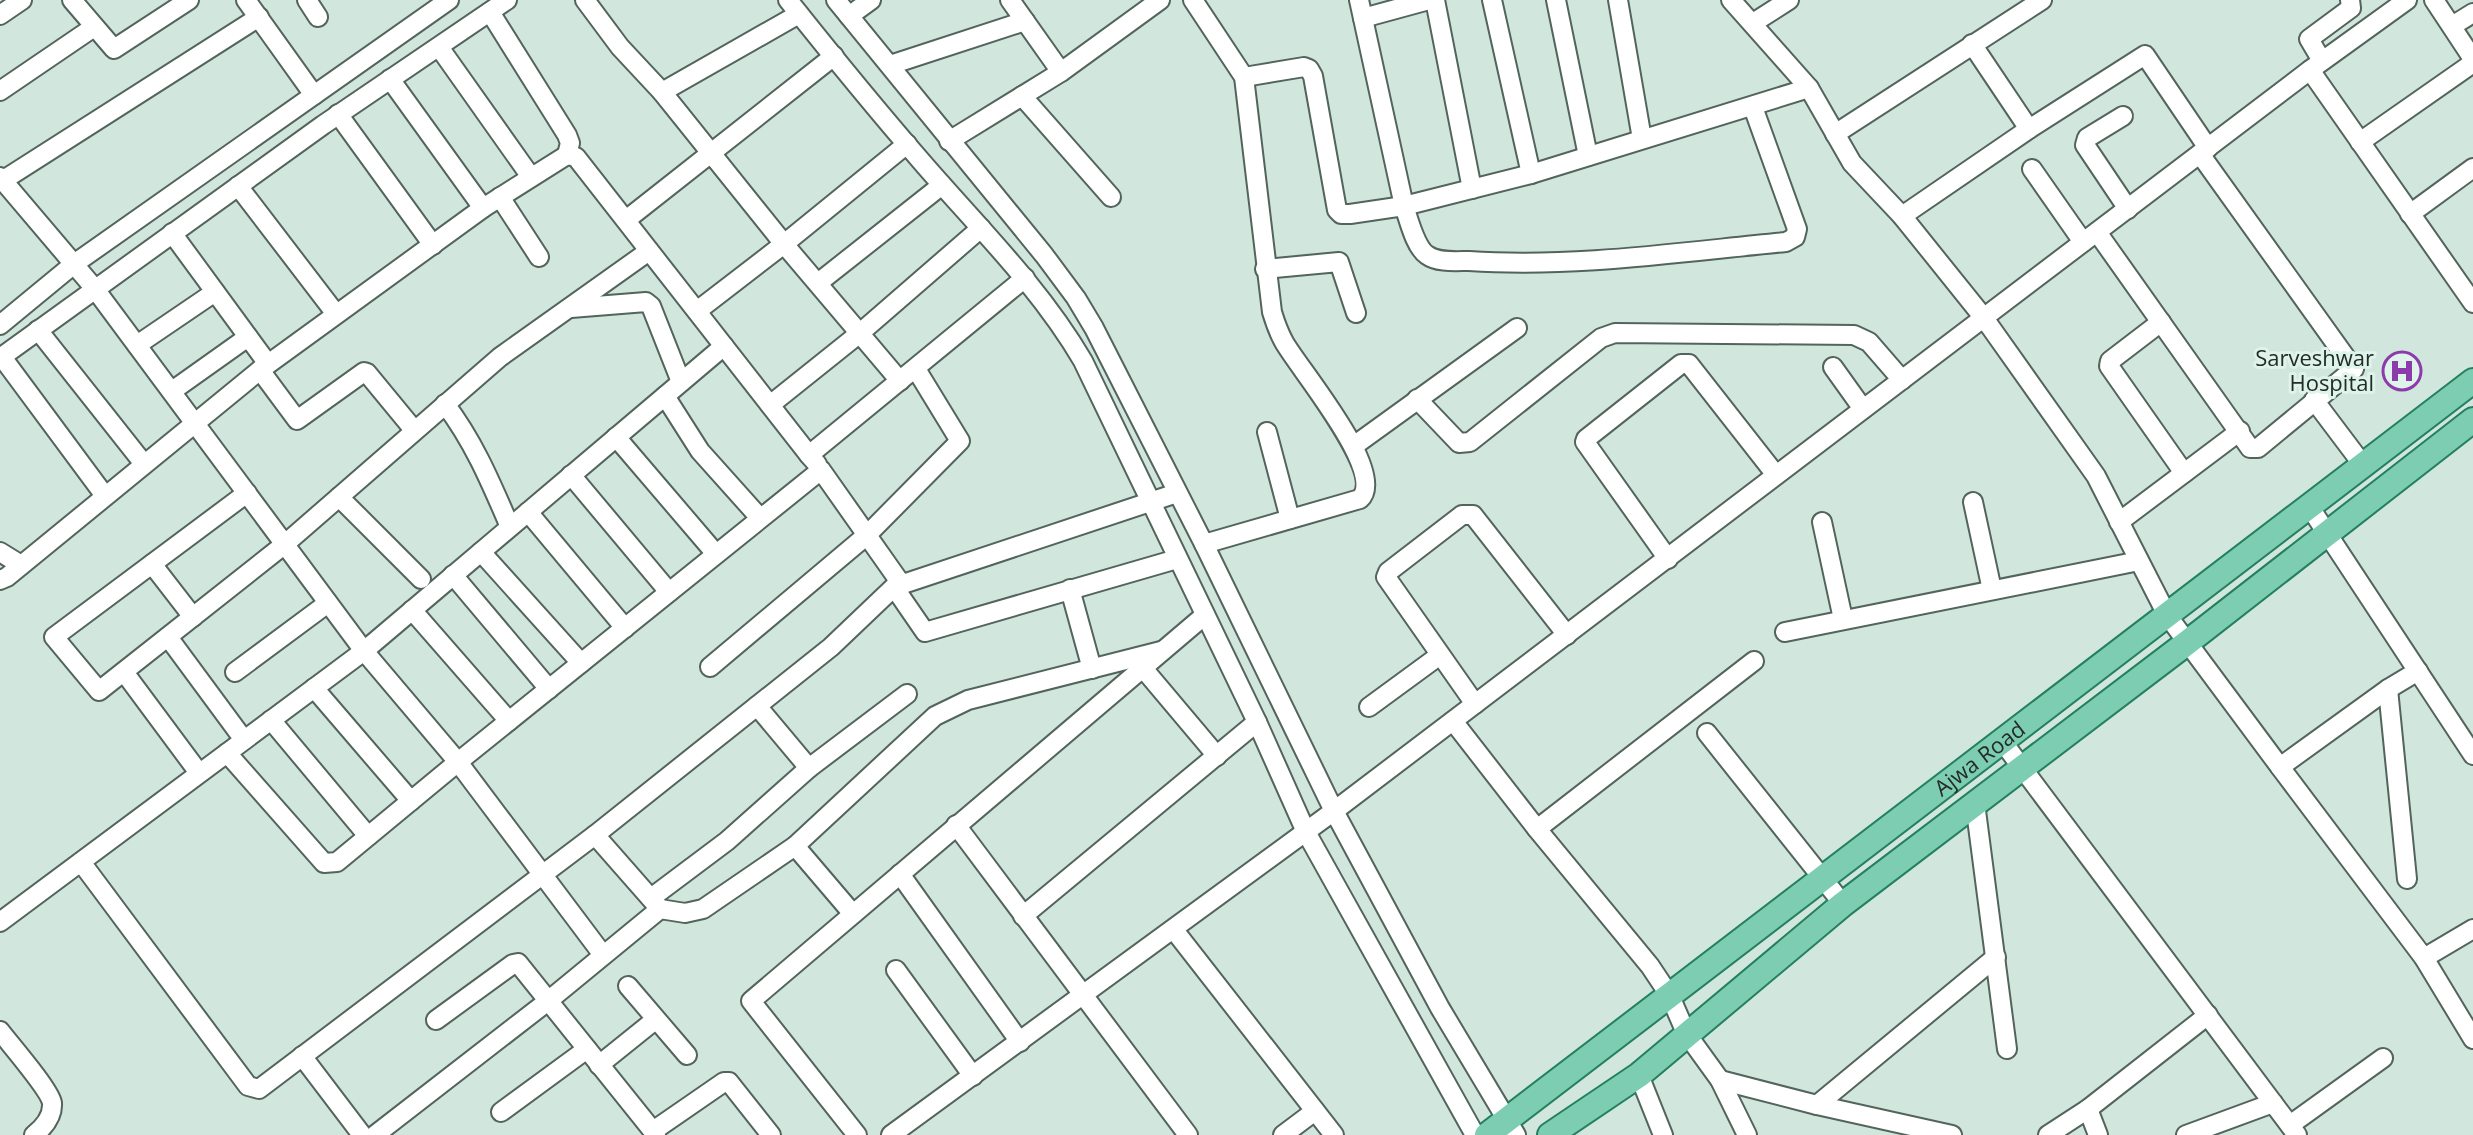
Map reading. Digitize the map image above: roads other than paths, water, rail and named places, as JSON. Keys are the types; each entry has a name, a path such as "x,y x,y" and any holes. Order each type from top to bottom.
{"main road":[{"name":"Ajwa Road","path":"1503,1130 1821,878 2473,381"},
{"name":"Ajwa Road","path":"1550,1135 1639,1075 1843,904 2188,642 2473,420"}],"street":[{"path":"0,15 22,0"},
{"path":"72,0 114,49 189,0"},
{"path":"246,0 314,95"},
{"path":"307,0 318,17"},
{"path":"0,325 74,264 449,0"},
{"path":"105,496 1,358 338,114 507,0"},
{"path":"585,0 620,47 662,92 784,244 900,381"},
{"path":"836,0 1076,298 1204,544 1334,811 1503,1130"},
{"path":"849,16 871,0"},
{"path":"1010,0 1061,72"},
{"path":"949,141 1061,72 1160,0"},
{"path":"1193,0 1244,77 1272,312 1283,340 1355,445 1366,487 1365,495 1360,499 1204,544"},
{"path":"1472,189 1432,0 1361,9 1404,206 1423,253 1433,259 1515,264 1786,242 1795,237 1797,229 1753,107"},
{"path":"1492,0 1531,174"},
{"path":"1556,0 1588,156"},
{"path":"1618,0 1642,139"},
{"path":"1731,0 1809,88 1852,163 1902,216 1984,318 2096,476 2167,615 2424,958 2473,1039"},
{"path":"1753,23 1789,0"},
{"path":"1835,134 2042,0"},
{"path":"2350,0 2351,8 2309,39 2316,66 2360,142 2473,303"},
{"path":"891,1135 1306,832 2407,0"},
{"path":"2360,142 2473,61 2434,0"},
{"path":"662,92 794,7 907,144 1025,278 1065,331 1083,361 1257,722 1306,832 1475,1135"},
{"path":"490,12 567,135 570,143 567,155"},
{"path":"2452,26 2473,13"},
{"path":"259,17 1,179 95,289 364,651 458,762 603,955"},
{"path":"890,65 1025,21"},
{"path":"0,91 94,27"},
{"path":"1972,44 2029,129"},
{"path":"439,47 531,177"},
{"path":"1902,216 2145,55 2204,151 2353,364 2351,372 2258,448 2250,448 2161,322 2032,169"},
{"path":"626,220 834,56"},
{"path":"1244,77 1304,67 1309,69 1313,76 1337,210 1341,214 1404,206 1531,174 1809,88"},
{"path":"390,79 483,208"},
{"path":"1022,96 1111,197"},
{"path":"338,114 433,245"},
{"path":"2123,116 2087,138 2085,145 2128,209"},
{"path":"697,311 907,144"},
{"path":"0,580 264,367 483,208 567,155 576,157 821,470 867,535 925,632 1177,559"},
{"path":"2410,214 2473,168"},
{"path":"818,283 942,185"},
{"path":"238,186 336,314"},
{"path":"500,197 539,257"},
{"path":"770,405 860,333 981,228"},
{"path":"172,233 248,337 297,420 364,372 414,430"},
{"path":"247,493 54,637 99,691 285,544 500,357 649,251"},
{"path":"1265,269 1339,262 1356,313"},
{"path":"809,455 1025,278"},
{"path":"137,345 215,292"},
{"path":"568,308 646,302 651,306 681,382"},
{"path":"2161,322 2110,361 2109,366 2184,473"},
{"path":"1355,445 1517,328"},
{"path":"38,330 144,464"},
{"path":"1417,399 1459,443 1470,442 1601,338 1615,333 1854,335 1869,342 1902,380"},
{"path":"172,391 248,337"},
{"path":"0,922 364,651 724,346"},
{"path":"1668,559 1585,442 1669,373 1681,364 1689,364 1776,475"},
{"path":"1833,367 1863,409"},
{"path":"710,667 867,535 960,441 916,369"},
{"path":"665,396 700,451 760,518"},
{"path":"2314,400 2363,465"},
{"path":"445,404 466,432 510,527"},
{"path":"2119,522 2240,431"},
{"path":"1267,432 1290,519"},
{"path":"616,437 716,554"},
{"path":"227,753 324,863 337,862 821,470"},
{"path":"571,475 669,592"},
{"path":"81,862 248,1086 259,1089 595,835 831,647 898,586 1177,493"},
{"path":"339,497 421,579"},
{"path":"1973,502 1992,590"},
{"path":"2309,506 2473,755"},
{"path":"528,512 625,628"},
{"path":"1475,704 1386,577 1388,572 1467,514 1473,515 1567,635"},
{"path":"1822,522 1843,619"},
{"path":"0,552 21,565"},
{"path":"481,552 581,663"},
{"path":"1785,632 2139,561"},
{"path":"152,564 193,617"},
{"path":"453,575 549,689"},
{"path":"1070,589 1092,669"},
{"path":"235,672 328,603"},
{"path":"412,610 509,721"},
{"path":"857,1135 751,1001 1205,615"},
{"path":"168,637 244,740"},
{"path":"595,835 655,903 685,913 703,909 795,846 935,716 968,700 1161,651"},
{"path":"1369,707 1440,655"},
{"path":"1537,829 1754,661"},
{"path":"1142,667 1217,756"},
{"path":"2280,767 2418,671"},
{"path":"124,672 199,773"},
{"path":"314,688 411,801"},
{"path":"2388,689 2407,879"},
{"path":"375,1135 548,1001 809,768 907,694"},
{"path":"757,706 809,768"},
{"path":"271,720 368,836"},
{"path":"1453,721 1650,966 1670,996 1686,1033 1720,1080 1747,1135"},
{"path":"1023,916 1257,722"},
{"path":"1707,733 1843,904"},
{"path":"2002,741 2294,1130 2383,1058"},
{"path":"1975,803 2007,1049"},
{"path":"956,825 1188,1135"},
{"path":"795,846 853,914"},
{"path":"900,874 1020,1042"},
{"path":"2424,958 2473,929"},
{"path":"1174,930 1334,1135"},
{"path":"1817,1105 1996,957"},
{"path":"436,1020 518,963 655,1133 724,1082 729,1082 771,1135"},
{"path":"896,970 973,1076"},
{"path":"628,986 687,1055"},
{"path":"2048,1135 2088,1109 2208,1015"},
{"path":"599,1065 655,1020"},
{"path":"0,1031 50,1096 51,1115 34,1135"},
{"path":"501,1112 587,1049"},
{"path":"302,1056 362,1135"},
{"path":"1639,1075 1663,1135"},
{"path":"1720,1080 1902,1129 1952,1135"},
{"path":"2186,1135 2273,1103"},
{"path":"2088,1109 2098,1135"},
{"path":"1283,1135 1315,1111"}],"place":[{"name":"Sarveshwar Hospital","path":"2402,371"}]}
